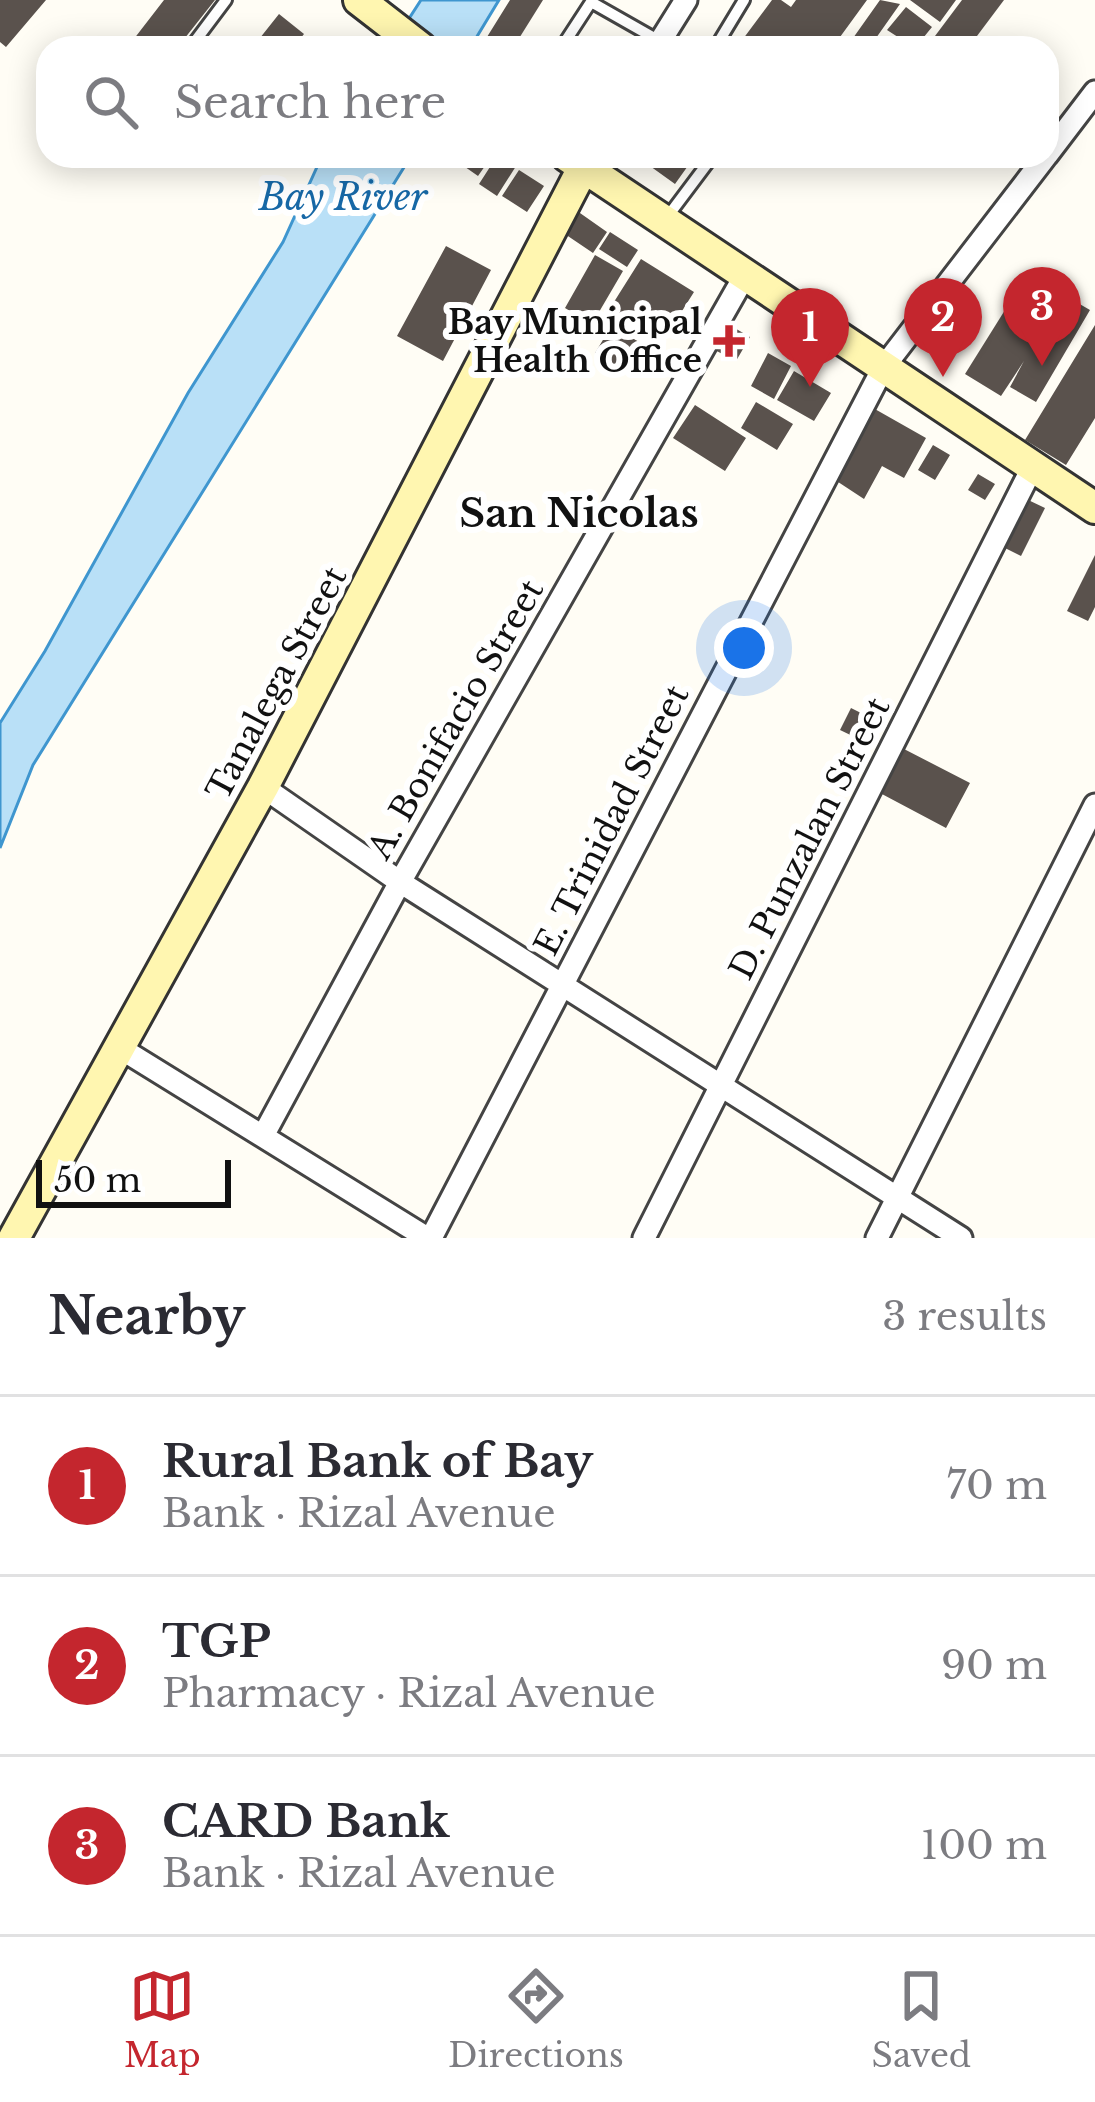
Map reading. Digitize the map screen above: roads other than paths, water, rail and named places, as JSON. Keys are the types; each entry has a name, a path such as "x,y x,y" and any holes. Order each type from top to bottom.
{"street":[{"path":"359,0 406,36"},
{"path":"668,36 686,0"},
{"name":"E. Trinidad Street","path":"1059,139 1095,92"},
{"name":"Tanalega Street","path":"14,1238 263,787 576,168"},
{"path":"591,168 744,277 1095,508"},
{"name":"E. Trinidad Street","path":"429,1238 883,368 1037,168"},
{"name":"A. Bonifacio Street","path":"264,1134 400,882 744,277"},
{"name":"D. Punzalan Street","path":"644,1238 1032,468"},
{"path":"263,787 400,882 962,1238"},
{"path":"877,1238 1095,805"},
{"path":"120,1048 429,1238"}],"lane":[{"path":"199,36 226,0"},
{"path":"723,36 744,0"},
{"path":"569,36 591,2 648,36"},
{"path":"663,222 704,168"}],"water":[{"path":"421,0 499,0 477,36 398,36"},
{"name":"Bay River","path":"317,168 404,168 33,765 0,848 0,723 188,393 283,242"}],"place":[{"name":"Bay Municipal Health Office","path":"729,341"},
{"name":"CARD Bank","path":"1042,366"},
{"name":"TGP","path":"943,377"},
{"name":"Rural Bank of Bay","path":"810,387"}],"district":[{"name":"San Nicolas","path":"579,513"}]}
